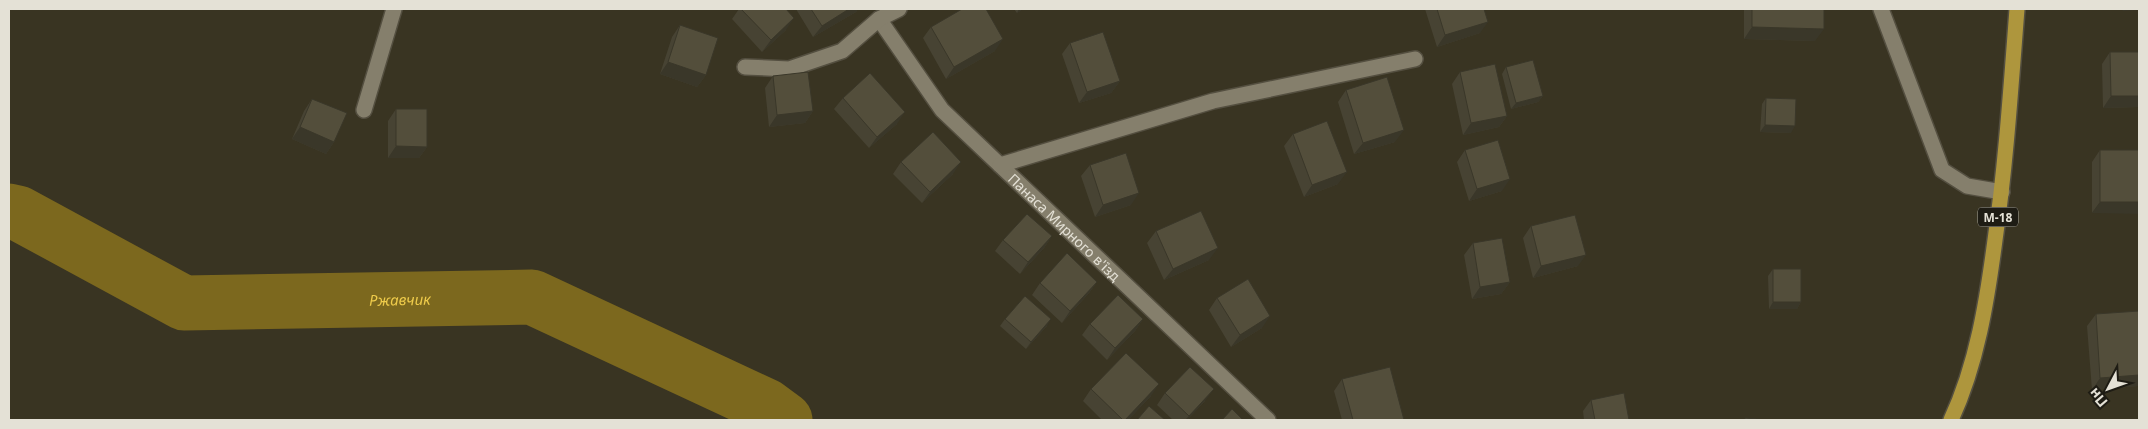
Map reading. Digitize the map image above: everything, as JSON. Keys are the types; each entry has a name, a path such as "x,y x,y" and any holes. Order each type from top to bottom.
{"highway":[{"name":"М-18","path":"1951,420 1964,391 1987,301 2002,192 2017,9"}],"street":[{"path":"364,110 394,9"},
{"path":"745,67 789,69 842,50 880,19 899,9"},
{"path":"1881,9 1942,170 1967,186 2002,192"},
{"name":"Панаса Мирного в'їзд","path":"880,19 942,110 1268,420"},
{"path":"1000,165 1214,101 1415,59"}],"building":[{"path":"741,9 786,9 794,18 771,40"},
{"path":"811,9 849,9 822,26"},
{"path":"962,9 986,9 1003,39 954,67 931,27"},
{"path":"1437,9 1484,9 1488,22 1445,35"},
{"path":"1752,9 1824,9 1824,29 1752,27"},
{"path":"680,25 718,38 706,75 668,62"},
{"path":"1103,32 1120,81 1087,92 1070,43"},
{"path":"2110,52 2139,52 2139,96 2111,96"},
{"path":"1533,60 1543,96 1516,103 1506,67"},
{"path":"1495,64 1507,116 1471,123 1460,72"},
{"path":"808,72 813,111 777,115 773,76"},
{"path":"870,73 905,112 877,137 843,98"},
{"path":"1387,77 1404,130 1363,143 1346,90"},
{"path":"1766,98 1796,99 1795,126 1765,125"},
{"path":"312,99 347,113 334,142 300,127"},
{"path":"396,109 427,109 427,147 396,146"},
{"path":"1327,121 1347,172 1312,185 1293,134"},
{"path":"933,132 961,162 930,192 901,162"},
{"path":"1498,140 1510,179 1477,189 1465,150"},
{"path":"2100,150 2139,150 2139,202 2100,202"},
{"path":"1126,153 1139,193 1103,205 1090,165"},
{"path":"1201,211 1218,248 1173,269 1156,231"},
{"path":"1027,214 1052,236 1028,262 1003,240"},
{"path":"1575,215 1586,255 1541,266 1531,226"},
{"path":"1502,238 1510,282 1480,287 1473,243"},
{"path":"1067,253 1097,282 1070,311 1040,283"},
{"path":"1773,269 1801,269 1801,302 1773,302"},
{"path":"1248,279 1270,316 1240,335 1217,298"},
{"path":"1118,295 1143,319 1115,348 1090,324"},
{"path":"1025,296 1051,319 1031,342 1005,319"},
{"path":"2139,311 2139,375 2100,378 2096,314"},
{"path":"1126,353 1159,384 1123,420 1091,389"},
{"path":"1190,367 1214,389 1189,416 1165,393"},
{"path":"1390,367 1404,420 1353,420 1342,379"},
{"path":"1624,393 1629,420 1595,420 1591,400"},
{"path":"1149,406 1165,420 1137,420"},
{"path":"1232,409 1243,420 1222,420"},
{"path":"1745,418 1769,420 1745,420"}],"waterway":[{"name":"Ржавчик","path":"9,211 18,213 184,303 532,297 766,406 785,420"}]}
